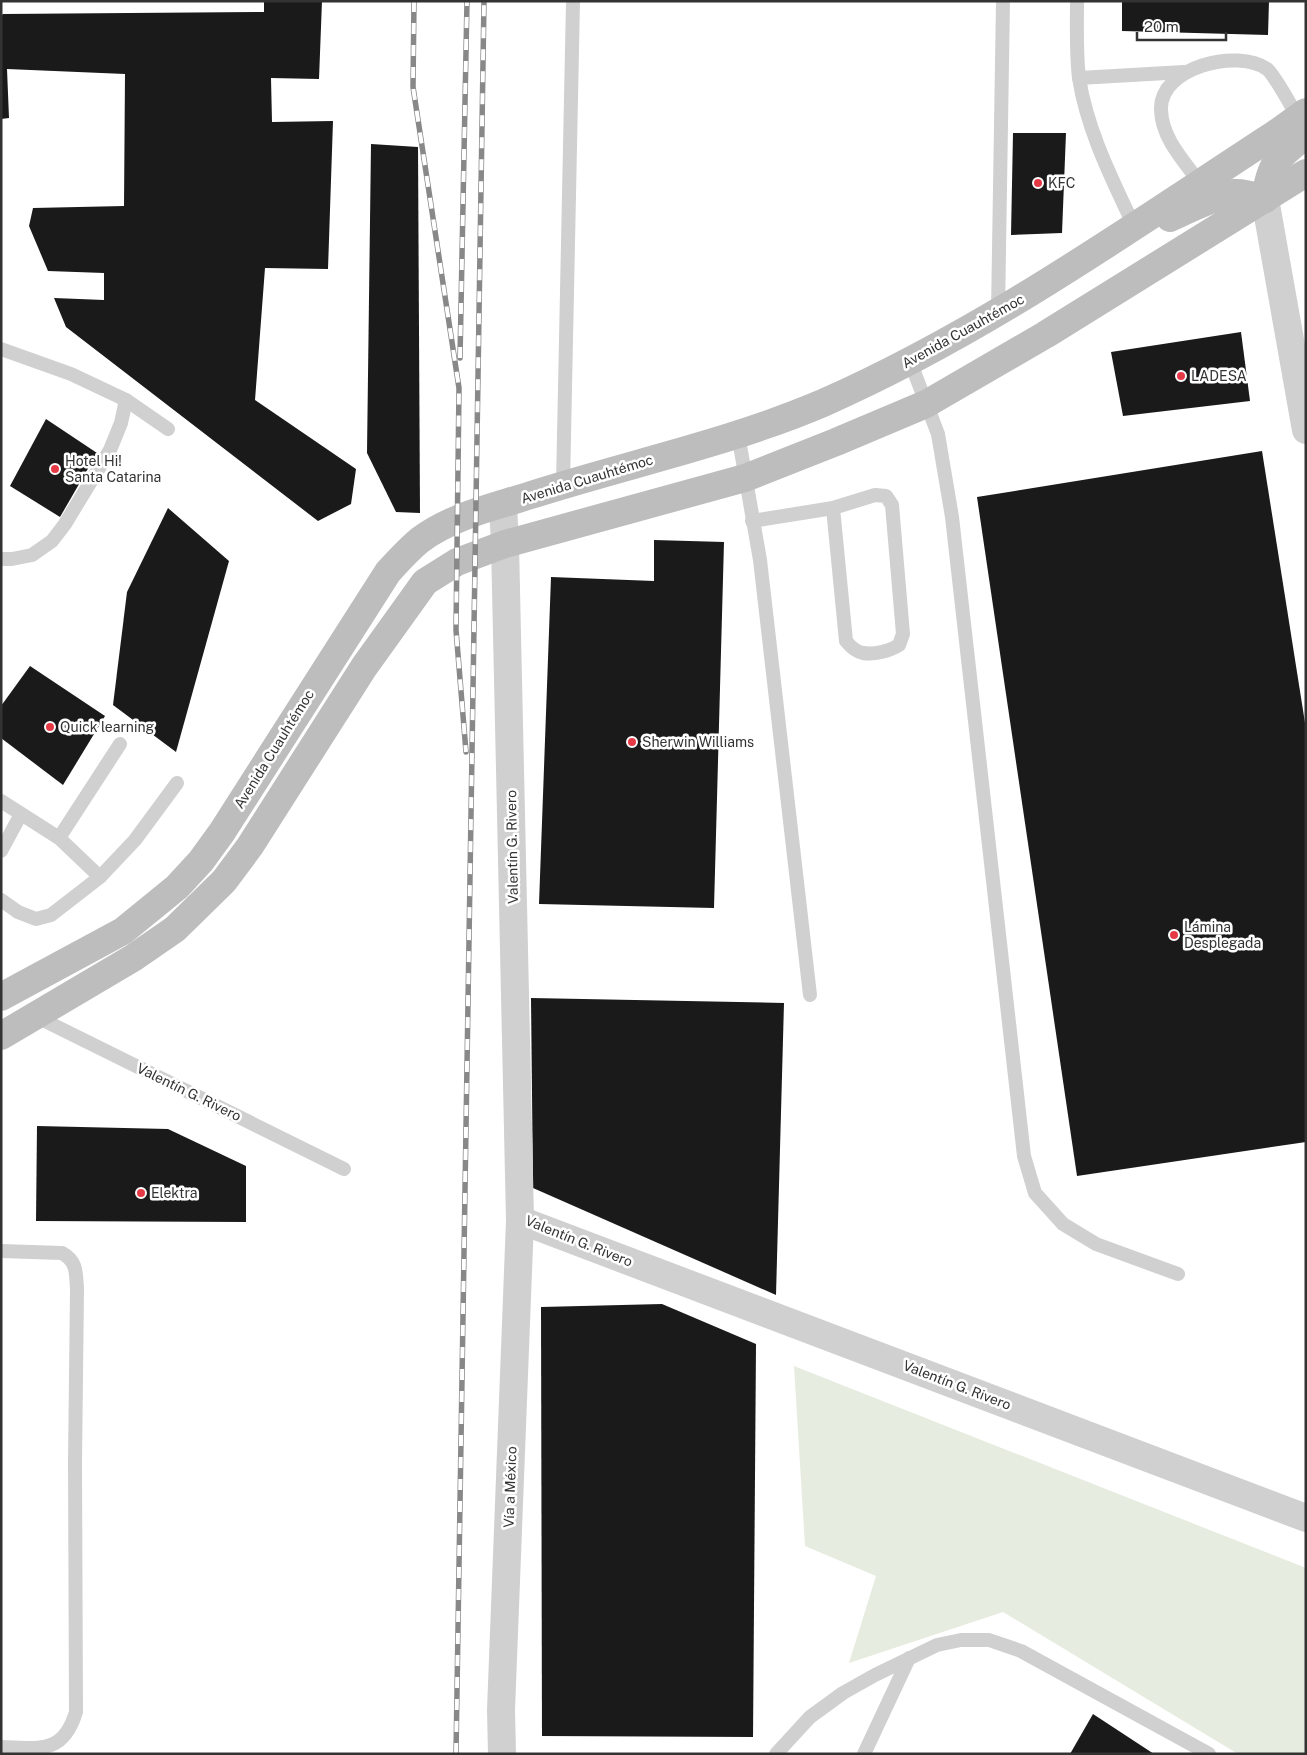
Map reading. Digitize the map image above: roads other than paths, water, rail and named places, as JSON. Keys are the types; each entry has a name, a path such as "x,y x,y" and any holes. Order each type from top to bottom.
{"main road":[{"name":"Avenida Cuauhtémoc","path":"1,997 123,931 176,887 201,861 222,832 388,572 421,540 456,519 563,485 738,434 822,403 910,361 1028,295 1200,183 1303,121"},
{"path":"1265,199 1268,177 1303,121"},
{"path":"1,1036 134,958 174,929 224,882 250,846 364,667 425,582 457,562 505,544 745,478 926,404 1045,335 1306,173"},
{"path":"1134,226 1168,219 1210,200 1234,193 1248,194 1265,199"},
{"path":"822,403 836,442"}],"street":[{"path":"1265,199 1299,360 1306,430"},
{"name":"Valentín G. Rivero","path":"502,504 505,544 520,1220 1306,1518"},
{"name":"Vía a México","path":"502,1754 500,1710 520,1220"}],"lane":[{"path":"563,485 573,1"},
{"path":"998,312 1003,1"},
{"path":"1076,1 1079,78 1090,120 1110,176 1134,226"},
{"path":"1079,78 1184,72 1208,64 1239,60 1256,63 1269,70 1303,121"},
{"path":"1184,72 1166,88 1160,109 1166,136 1200,183"},
{"path":"1,349 71,374 126,400 168,429"},
{"path":"910,361 938,434 952,517 1024,1156 1035,1193 1063,1224 1096,1244 1178,1274"},
{"path":"1,559 32,555 52,541 65,524 110,450 121,423 126,400"},
{"path":"738,434 760,560 810,995"},
{"path":"752,521 833,508 875,495 886,496 892,505 903,634 899,645 890,651 863,653 853,648 846,641 833,508"},
{"path":"59,838 120,744"},
{"path":"1,900 18,912 36,919 51,915 100,877 135,840 178,783"},
{"path":"1,801 59,838 100,877"},
{"path":"1,851 21,814"},
{"name":"Valentín G. Rivero","path":"34,1016 344,1169"},
{"path":"1,1251 62,1253 70,1257 75,1268 77,1288 75,1462 76,1712 72,1726 66,1736 58,1743 46,1747 1,1747"},
{"path":"776,1754 810,1717 843,1693 875,1674 937,1645 961,1640 989,1640 1020,1651 1209,1754"},
{"path":"864,1754 909,1658"}],"railway":[{"path":"414,1 413,87 459,388 456,630 466,752"},
{"path":"460,358 467,1"},
{"path":"456,1754 484,1"}],"place":[{"name":"KFC","path":"1038,183"},
{"name":"LADESA","path":"1181,376"},
{"name":"Hotel Hi! Santa Catarina","path":"55,469"},
{"name":"Quick learning","path":"50,727"},
{"name":"Sherwin Williams","path":"632,742"},
{"name":"Lámina Desplegada","path":"1174,935"},
{"name":"Elektra","path":"141,1193"}]}
